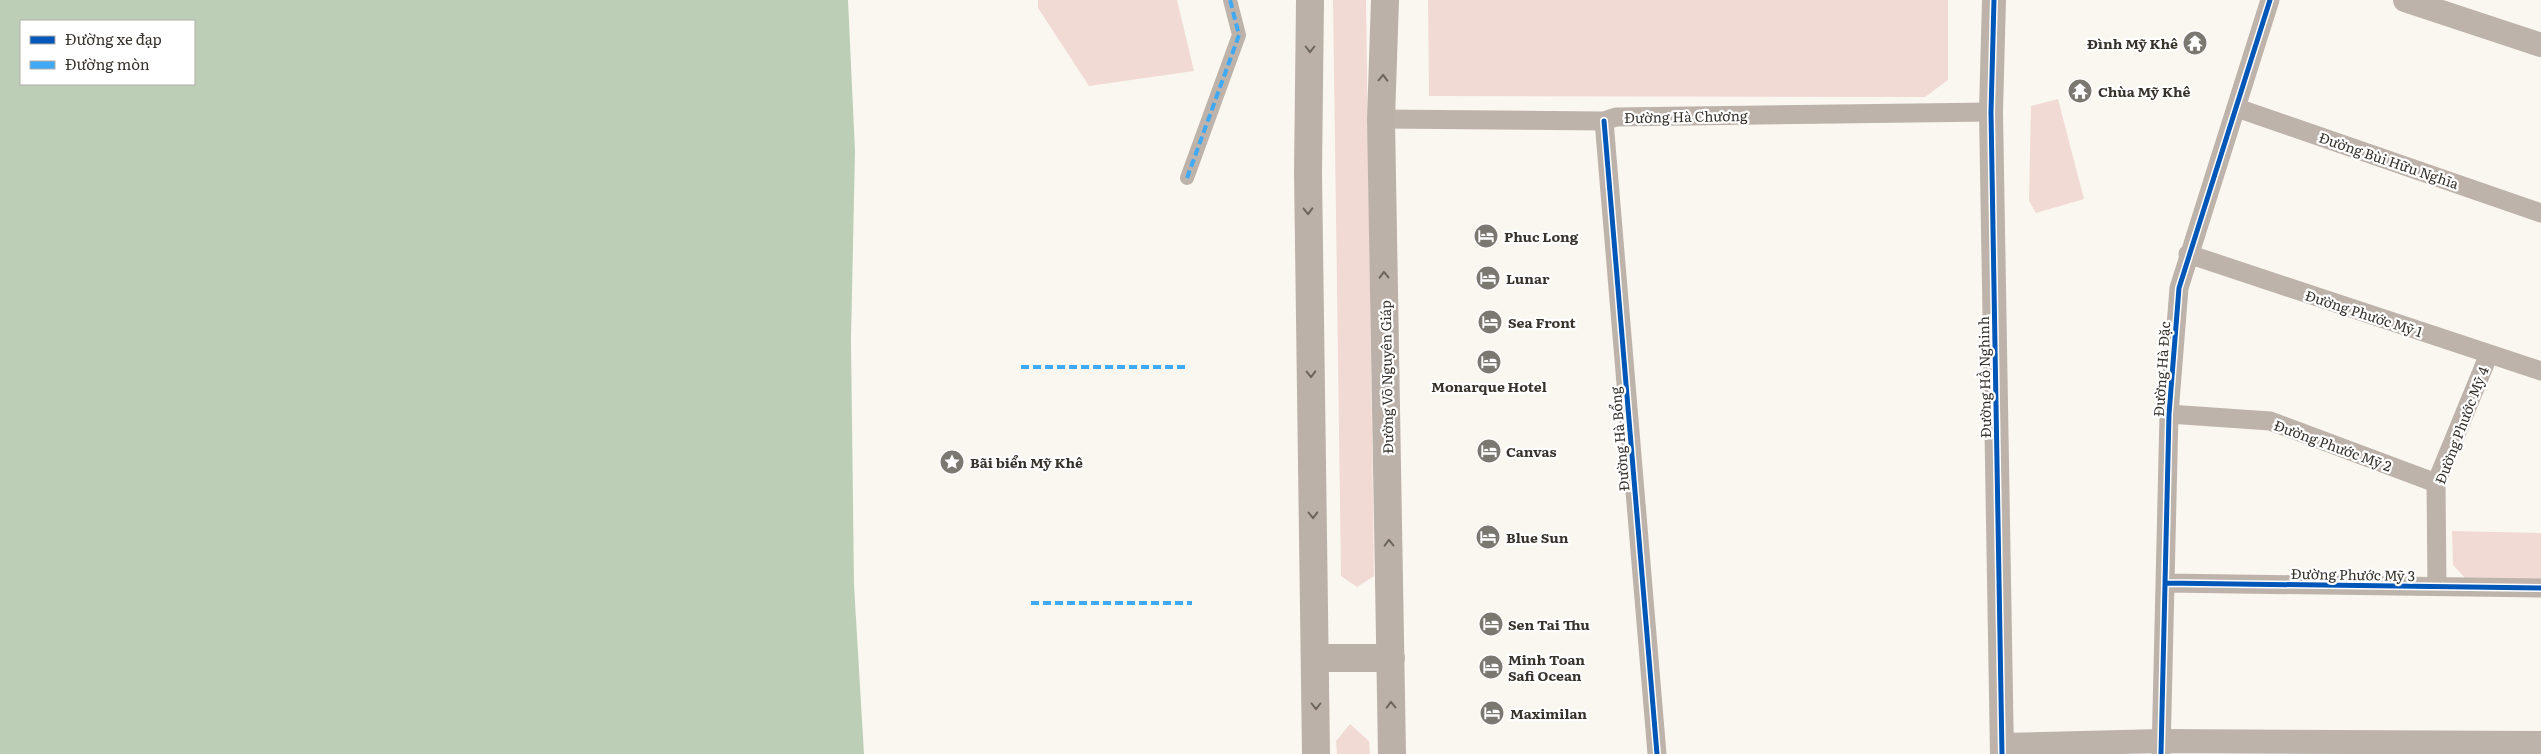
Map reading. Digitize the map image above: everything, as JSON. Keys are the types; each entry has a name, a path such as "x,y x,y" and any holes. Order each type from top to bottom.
{"main road":[{"path":"1310,0 1308,173 1316,754"},
{"name":"Đường Võ Nguyên Giáp","path":"1385,0 1382,119 1392,754"},
{"path":"1316,658 1391,658"}],"street":[{"path":"1187,178 1239,35 1230,0"},
{"name":"Đường Hồ Nghinh","path":"1994,0 1990,112 2002,749"},
{"name":"Đường Hà Đặc","path":"2161,748 2168,414 2179,288 2188,254 2237,108 2270,0"},
{"path":"2406,0 2446,6 2541,45"},
{"name":"Đường Bùi Hữu Nghĩa","path":"2237,108 2541,213"},
{"name":"Đường Hà Chương","path":"1382,119 1612,114 1990,112"},
{"name":"Đường Hà Bổng","path":"1612,114 1657,754"},
{"name":"Đường Phước Mỹ 1","path":"2188,254 2541,371"},
{"name":"Đường Phước Mỹ 4","path":"2437,586 2436,483 2489,354"},
{"name":"Đường Phước Mỹ 2","path":"2168,414 2270,421 2436,483"},
{"name":"Đường Phước Mỹ 3","path":"2165,583 2541,588"},
{"path":"2002,749 2541,743"}],"shaded area":[{"path":"0,0 848,0 855,151 851,340 854,585 864,754 0,754"},
{"path":"1038,0 1177,0 1194,71 1089,86 1038,8"},
{"path":"1333,0 1366,0 1374,576 1357,587 1341,576"},
{"path":"1428,0 1948,0 1948,80 1925,97 1429,96"},
{"path":"2058,99 2084,199 2036,213 2029,201 2031,106"},
{"path":"2452,531 2541,533 2541,581 2466,579 2453,565"},
{"path":"1350,724 1369,741 1370,754 1337,754 1336,741"}],"marked path":[{"path":"1187,178 1239,35 1230,0"},
{"path":"1021,367 1189,367"},
{"path":"1031,603 1192,603"}],"cycle path":[{"path":"1994,0 1991,112 2002,754"},
{"path":"2161,754 2169,414 2179,288 2270,0"},
{"path":"1604,121 1657,754"},
{"path":"2165,583 2541,588"}],"place":[{"name":"Đình Mỹ Khê","path":"2195,43"},
{"name":"Chùa Mỹ Khê","path":"2080,91"},
{"name":"Phuc Long","path":"1486,236"},
{"name":"Lunar","path":"1488,278"},
{"name":"Sea Front","path":"1490,322"},
{"name":"Monarque Hotel","path":"1489,362"},
{"name":"Canvas","path":"1489,451"},
{"name":"Bãi biển Mỹ Khê","path":"952,462"},
{"name":"Blue Sun","path":"1488,537"},
{"name":"Sen Tai Thu","path":"1491,624"},
{"name":"Minh Toan Safi Ocean","path":"1491,667"},
{"name":"Maximilan","path":"1492,713"}]}
